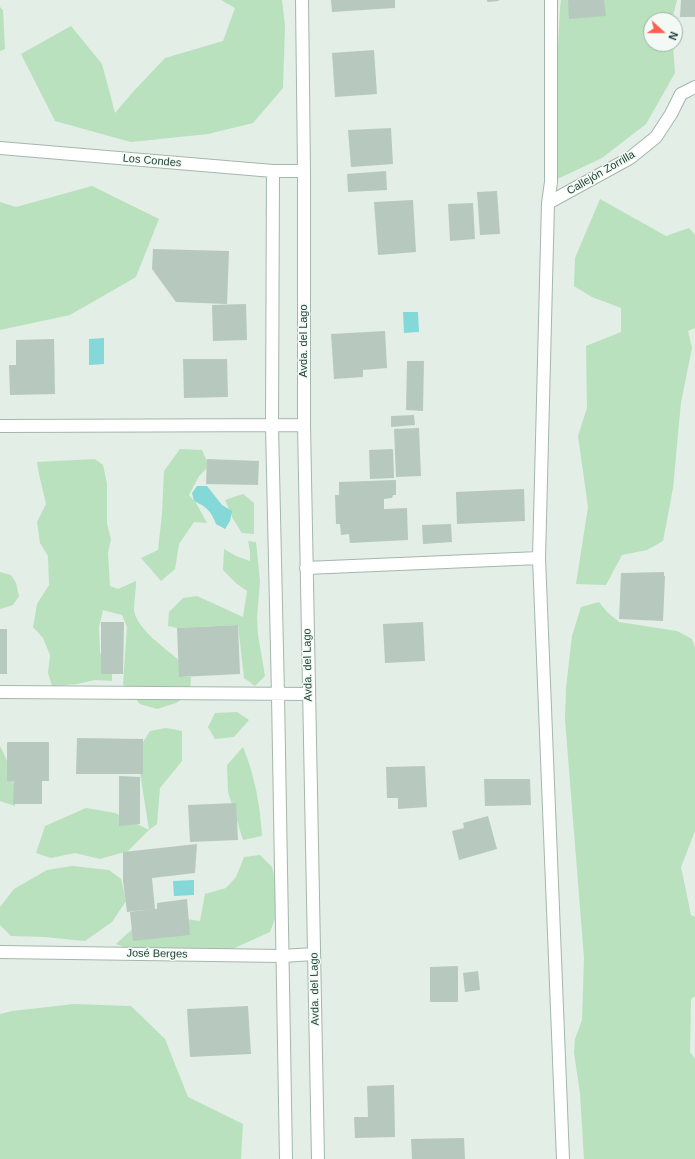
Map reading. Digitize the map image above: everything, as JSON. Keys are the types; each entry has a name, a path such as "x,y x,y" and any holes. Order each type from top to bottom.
{"street":[{"name":"Avda. del Lago","path":"302,0 304,425 318,1159"},
{"path":"551,0 551,182 548,203 539,558 562,1159"},
{"name":"Callejón Zorrilla","path":"548,203 630,158 656,137 671,114 681,94 695,87"},
{"name":"Los Condes","path":"0,148 273,171 304,172"},
{"path":"273,171 272,426 286,1159"},
{"path":"0,426 304,425"},
{"path":"306,568 539,558"},
{"path":"0,692 278,695 309,694"},
{"name":"José Berges","path":"0,952 282,956 314,954"}],"green space":[{"path":"221,0 282,0 285,26 283,88 253,123 208,134 131,142 55,121 21,54 71,26 102,64 115,113 165,58 223,41 235,8"},
{"path":"561,0 677,0 674,12 643,12 643,52 674,52 675,73 646,124 602,158 551,182"},
{"path":"0,7 3,10 5,49 0,51"},
{"path":"92,186 159,219 136,277 70,315 0,330 0,202 16,207"},
{"path":"600,199 666,236 689,228 695,235 695,328 688,331 692,348 681,402 673,488 663,541 647,550 622,555 606,585 576,584 588,507 578,436 587,408 586,346 621,332 621,308 592,297 574,286 575,258"},
{"path":"180,449 202,450 209,466 199,476 189,495 196,503 207,523 194,522 179,544 175,569 161,581 141,558 158,550 162,514 164,471"},
{"path":"95,459 103,465 107,484 107,524 111,539 108,553 110,586 118,589 136,581 134,609 139,623 159,644 179,660 179,677 191,677 190,694 176,703 157,709 140,704 123,684 127,627 122,615 103,610 99,627 100,653 112,670 112,681 95,680 77,684 52,686 48,673 50,655 43,638 33,627 37,604 49,585 48,556 40,543 37,522 46,504 37,462"},
{"path":"243,494 254,503 254,534 242,533 233,519 225,500"},
{"path":"248,541 256,542 260,581 257,618 258,635 265,676 255,686 244,678 238,625 177,628 168,626 169,612 183,598 197,596 243,617 247,591 237,584 223,570 224,549 236,556 250,561"},
{"path":"0,572 11,575 16,583 19,596 13,605 0,609"},
{"path":"599,602 607,612 619,622 677,631 692,639 695,648 695,831 681,867 691,915 695,917 695,996 691,999 690,1052 695,1059 695,1159 584,1159 580,1093 574,1053 575,1039 582,1020 584,958 565,719 566,688 572,636 581,607"},
{"path":"237,712 249,720 234,737 215,739 208,727 215,713"},
{"path":"166,728 182,731 182,761 160,788 157,824 149,830 139,766 140,747 150,731"},
{"path":"0,746 14,782 15,806 0,801"},
{"path":"243,747 251,769 256,791 262,836 243,840 228,792 227,765"},
{"path":"86,808 115,813 149,830 128,851 100,859 75,853 51,858 36,853 45,826"},
{"path":"260,855 272,867 281,902 270,932 219,955 141,954 116,944 149,914 200,921 205,894 226,888 236,877 244,857"},
{"path":"72,866 109,870 121,879 126,901 112,922 85,941 44,937 11,936 0,925 0,907 14,889 47,870"},
{"path":"74,1004 131,1006 165,1039 188,1097 243,1124 241,1159 0,1159 0,1014 12,1011"}],"water":[{"path":"403,312 418,312 419,332 404,333"},
{"path":"104,338 104,364 89,365 89,339"},
{"path":"197,486 207,486 222,505 232,511 230,521 225,529 216,524 205,507 194,501 192,493"},
{"path":"194,880 194,895 174,896 173,881"}],"building":[{"path":"331,0 395,0 395,8 332,12"},
{"path":"487,0 498,0 499,1 487,2"},
{"path":"568,0 604,0 606,16 569,19"},
{"path":"681,0 695,0 695,17 683,17 683,12 680,12"},
{"path":"374,50 377,94 335,97 332,53"},
{"path":"391,128 393,164 351,167 348,130"},
{"path":"386,171 387,190 348,192 347,174"},
{"path":"497,191 500,234 480,235 477,192"},
{"path":"413,200 416,252 378,255 374,202"},
{"path":"473,203 475,239 450,241 448,204"},
{"path":"153,249 229,251 227,304 176,302 152,269"},
{"path":"246,304 247,340 213,341 212,305"},
{"path":"385,331 387,368 363,370 363,377 334,379 331,334"},
{"path":"54,339 55,394 10,395 9,365 16,365 16,340"},
{"path":"183,359 227,359 228,397 184,398"},
{"path":"407,361 424,361 423,411 406,410"},
{"path":"414,415 415,425 391,427 391,416"},
{"path":"419,428 421,476 396,477 394,429"},
{"path":"393,449 394,478 370,479 369,450"},
{"path":"207,459 259,461 258,485 206,484"},
{"path":"396,480 396,495 393,495 392,498 384,499 384,509 407,508 408,540 350,543 349,534 341,535 340,524 336,524 335,495 339,495 339,482"},
{"path":"524,489 525,521 457,524 456,492"},
{"path":"451,524 452,542 423,544 422,525"},
{"path":"664,572 663,621 619,619 621,573"},
{"path":"101,622 124,622 123,674 101,674"},
{"path":"423,622 425,661 385,663 383,624"},
{"path":"238,625 240,674 179,677 177,628"},
{"path":"0,629 7,629 7,674 0,674"},
{"path":"77,738 143,739 143,774 76,774"},
{"path":"7,742 49,742 49,781 42,781 42,804 13,804 14,781 7,781"},
{"path":"425,766 427,807 398,809 398,798 387,798 386,767"},
{"path":"119,776 140,777 140,824 119,826"},
{"path":"484,779 530,779 531,805 485,806"},
{"path":"236,803 238,840 190,842 188,805"},
{"path":"488,816 497,849 459,860 452,831 464,828 463,823"},
{"path":"197,844 195,873 152,878 155,909 157,909 157,903 187,899 190,935 133,941 130,912 152,909 127,912 123,881 123,852"},
{"path":"458,966 458,1002 430,1002 430,967"},
{"path":"478,971 480,990 465,992 463,973"},
{"path":"248,1006 251,1054 190,1057 187,1009"},
{"path":"394,1085 395,1137 355,1138 354,1117 368,1117 367,1086"},
{"path":"464,1138 465,1159 412,1159 411,1139"}]}
